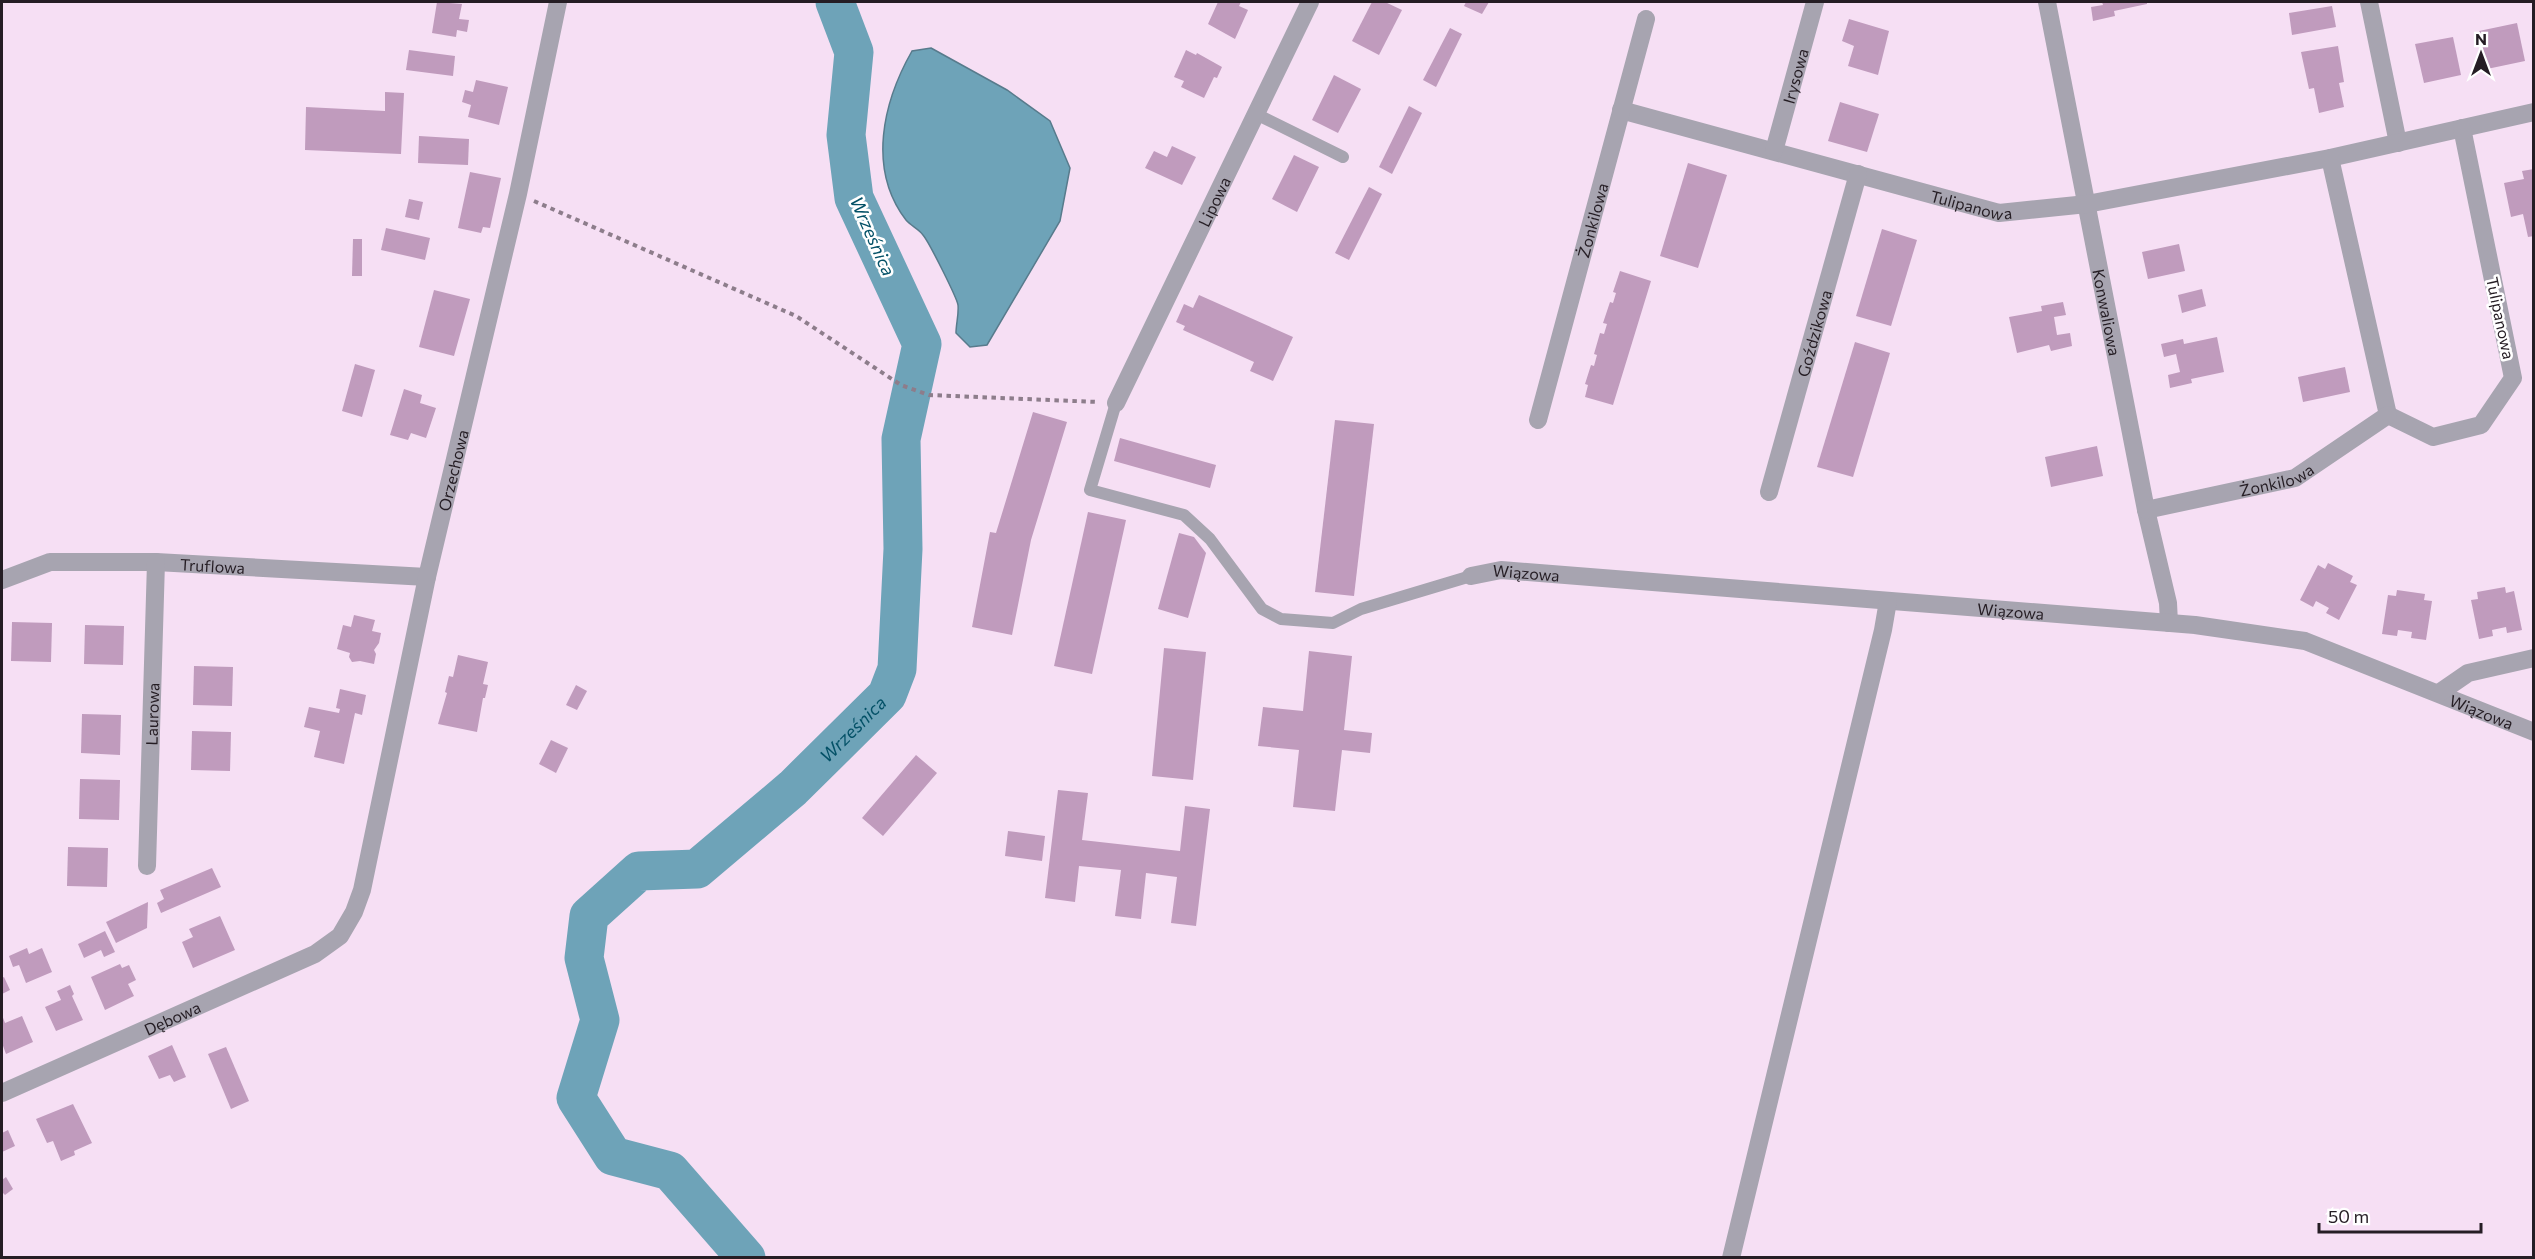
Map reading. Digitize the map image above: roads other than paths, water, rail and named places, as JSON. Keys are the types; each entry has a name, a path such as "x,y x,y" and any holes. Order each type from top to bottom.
{"street":[{"name":"Orzechowa","path":"340,936 354,912 362,890 427,577 518,194 558,2"},
{"name":"Lipowa","path":"1116,403 1310,2"},
{"name":"Irysowa","path":"1774,151 1815,2"},
{"name":"Konwaliowa","path":"2047,2 2146,510 2168,603 2169,623"},
{"path":"2368,2 2397,143"},
{"name":"Żonkilowa","path":"1538,420 1646,19"},
{"name":"Tulipanowa","path":"1621,110 1999,213 2087,204 2330,158 2534,112"},
{"name":"Tulipanowa","path":"2388,415 2433,437 2481,425 2513,378 2462,128"},
{"path":"2330,158 2388,415"},
{"name":"Goździkowa","path":"1769,492 1858,174"},
{"name":"Żonkilowa","path":"2146,510 2295,478 2388,415"},
{"name":"Truflowa","path":"2,580 50,562 156,561 427,577"},
{"name":"Laurowa","path":"147,867 156,561"},
{"name":"Wiązowa","path":"1471,576 1501,570 2169,623 2305,641 2534,732"},
{"path":"1731,1257 1888,601"},
{"path":"2439,693 2468,673 2534,658"},
{"name":"Dębowa","path":"2,1093 290,966 315,954 340,936"}],"lane":[{"path":"1256,114 1343,157"},
{"path":"1116,403 1090,490 1184,515 1210,539 1262,609 1281,619 1333,623 1361,609 1471,576"}],"water":[{"path":"931,48 1007,90 1050,121 1070,168 1060,221 987,345 970,347 956,333 958,305 953,292 926,240 906,220 894,200 886,179 883,158 884,136 893,92 912,51"}],"waterway":[{"name":"Wrześnica","path":"746,1258 670,1171 613,1156 576,1098 600,1020 584,958 589,916 639,871 697,869 793,788 887,695 897,669 903,549 901,439 922,344 854,198 846,135 854,52 835,2"}]}
